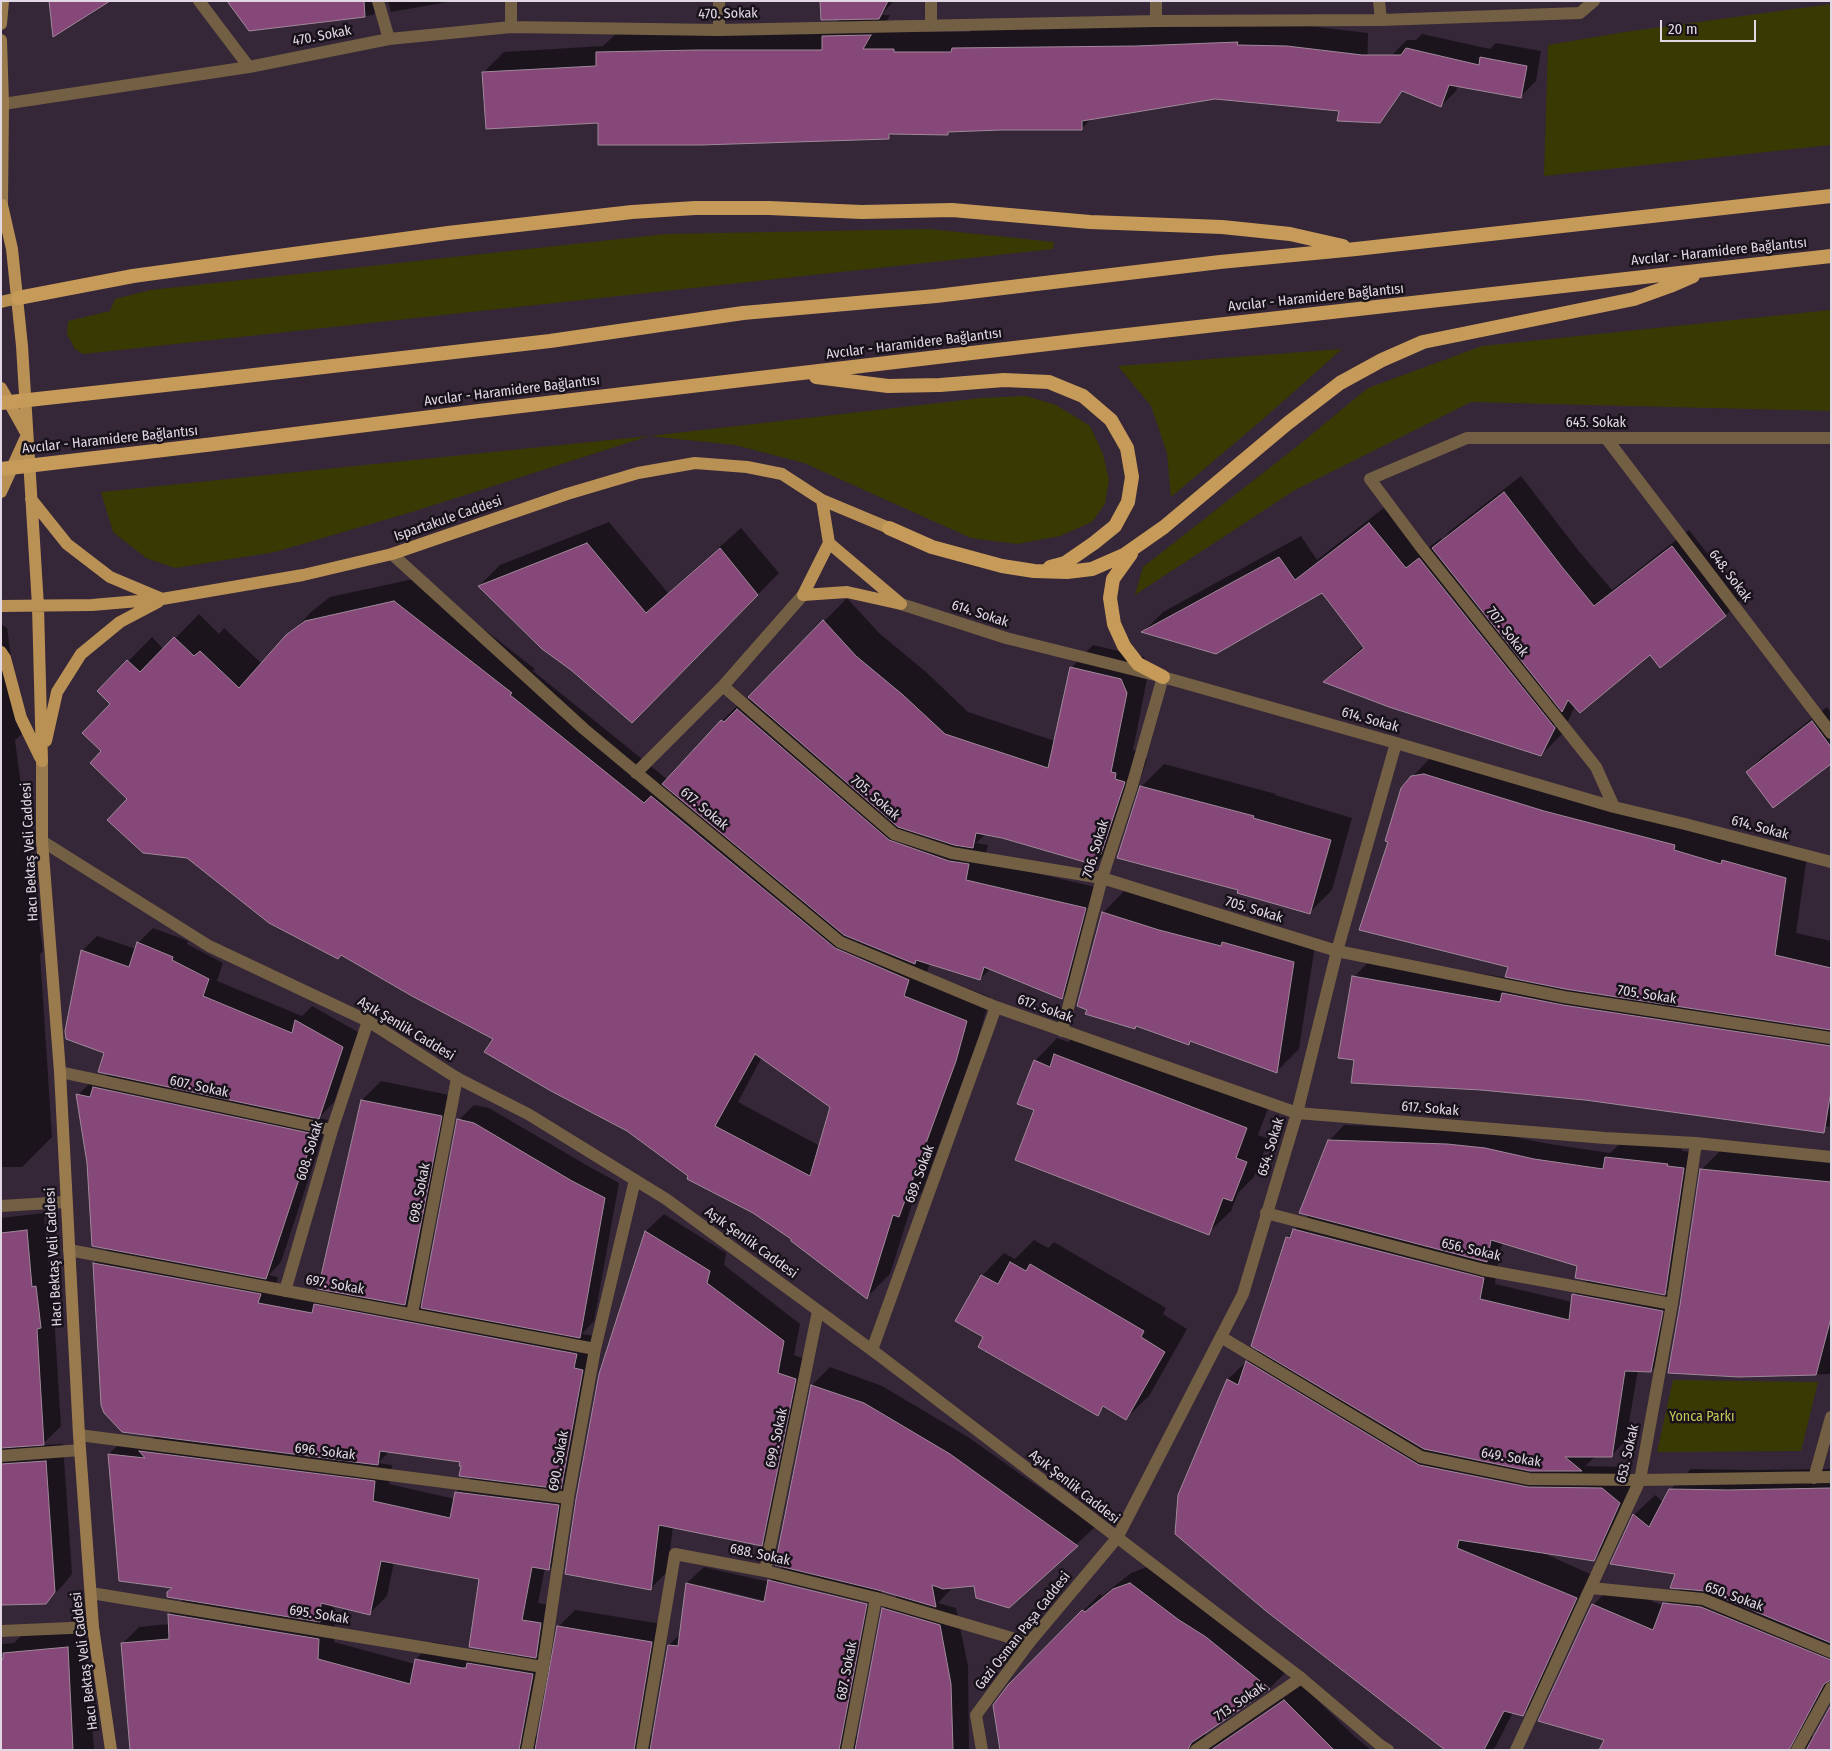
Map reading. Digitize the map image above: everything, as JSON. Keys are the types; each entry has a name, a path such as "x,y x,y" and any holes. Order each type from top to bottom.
{"highway":[{"path":"1,403 550,341 743,313 936,296 1220,262 1356,249 1831,196"},
{"path":"18,298 133,276 252,259 632,212 695,208 769,208 862,212 952,210 1090,222 1222,227 1290,234 1356,249"},
{"name":"Avcılar - Haramidere Bağlantısı","path":"1,469 206,446 479,411 1831,256"},
{"path":"888,528 932,547 995,564 1034,571 1067,572 1092,569 1124,555 1164,527 1288,423 1340,383 1382,360 1423,342 1634,299 1670,286 1705,270"},
{"path":"798,374 888,386 940,385 1004,380 1049,382 1083,396 1111,420 1128,448 1132,477 1128,502 1115,526 1094,543 1064,563 1034,571"},
{"path":"1142,542 1120,567 1113,579 1110,598 1114,624 1124,646 1138,664 1163,677"}],"main road":[{"path":"1,24 3,1"},
{"path":"1,40 4,104 1,206 12,249 18,298 38,606 42,761"},
{"path":"1,302 18,298"},
{"path":"1,388 27,435"},
{"path":"1,492 27,435"},
{"name":"Ispartakule Caddesi","path":"1,606 92,605 162,599 303,575 392,554 568,494 638,473 695,463 747,466 782,474 822,500 888,528"},
{"path":"31,500 67,544 110,577 162,599"},
{"path":"822,500 829,543 803,594 847,592 902,604"},
{"path":"829,543 902,604"},
{"path":"42,761 57,692 82,654 120,622 162,599"},
{"path":"1,652 6,658 20,718 42,761"},
{"name":"Hacı Bektaş Veli Caddesi","path":"42,761 42,841 60,1072 80,1450 93,1626 111,1750"}],"street":[{"path":"199,1 249,67"},
{"path":"378,1 389,39"},
{"path":"511,1 511,27"},
{"path":"719,1 719,30"},
{"path":"931,1 931,25"},
{"path":"1156,1 1156,21"},
{"path":"1379,1 1381,20"},
{"name":"470. Sokak","path":"4,104 249,67 389,39 511,27 719,30 1156,21 1381,20 1580,13 1594,1"},
{"name":"645. Sokak","path":"1370,479 1467,438 1831,438"},
{"name":"648. Sokak","path":"1606,438 1831,733"},
{"name":"707. Sokak","path":"1370,479 1420,546 1596,767 1614,807"},
{"name":"617. Sokak","path":"392,554 529,680 636,773 840,942 996,1007 1297,1112 1605,1138 1696,1143 1831,1157"},
{"path":"636,773 723,686 803,594"},
{"name":"614. Sokak","path":"902,604 1006,638 1163,677 1614,807 1831,862"},
{"name":"706. Sokak","path":"1062,1031 1102,878 1131,789 1163,677"},
{"name":"705. Sokak","path":"723,686 894,834 952,853 1102,878 1337,951 1564,997 1831,1038"},
{"name":"654. Sokak","path":"1117,1538 1244,1294 1266,1213 1297,1112 1337,951 1396,743"},
{"name":"Aşık Şenlik Caddesi","path":"42,841 209,946 368,1021 458,1078 528,1114 666,1200 872,1350 1301,1678 1388,1750"},
{"name":"689. Sokak","path":"872,1350 996,1007"},
{"name":"608. Sokak","path":"284,1291 332,1130 368,1021"},
{"name":"607. Sokak","path":"60,1072 332,1130"},
{"name":"698. Sokak","path":"412,1314 458,1078"},
{"name":"653. Sokak","path":"1516,1750 1640,1480 1672,1304 1696,1143"},
{"name":"690. Sokak","path":"527,1750 568,1498 595,1350 635,1180"},
{"path":"1,1206 66,1202"},
{"name":"656. Sokak","path":"1266,1213 1484,1270 1672,1304"},
{"name":"697. Sokak","path":"69,1250 595,1350"},
{"name":"699. Sokak","path":"765,1571 818,1310"},
{"name":"649. Sokak","path":"1221,1337 1421,1457 1529,1479 1640,1480 1831,1477"},
{"path":"1814,1478 1831,1417"},
{"name":"696. Sokak","path":"79,1435 568,1498"},
{"path":"1,1456 80,1450"},
{"name":"Gazi Osman Paşa Caddesi","path":"982,1750 976,1715 1029,1643 1117,1538"},
{"name":"688. Sokak","path":"642,1750 675,1554 765,1571 876,1598 1029,1643"},
{"name":"650. Sokak","path":"1591,1588 1703,1599 1831,1652"},
{"name":"695. Sokak","path":"91,1593 542,1667"},
{"name":"687. Sokak","path":"847,1750 876,1598"},
{"path":"1,1631 93,1626"},
{"name":"713. Sokak","path":"1196,1750 1301,1678"},
{"path":"1797,1750 1831,1688"}],"green space":[{"path":"1831,4 1831,145 1544,176 1548,45 1625,32"},
{"path":"929,229 1054,242 1053,249 83,354 75,349 67,334 68,321 110,311 115,299 150,290 666,234"},
{"path":"1831,310 1831,411 1471,402 1295,490 1135,595 1143,567 1368,388 1482,346"},
{"path":"1342,349 1171,497 1167,453 1151,406 1118,366"},
{"path":"1026,396 1056,405 1090,426 1103,454 1109,480 1105,504 1092,522 1060,536 1017,544 971,538 804,463 735,445 649,436 982,398"},
{"path":"649,436 415,511 275,552 175,568 146,558 113,532 101,492"},
{"name":"Yonca Parkı","path":"1673,1380 1818,1382 1801,1451 1657,1452"}],"building":[{"path":"49,1 110,1 53,37"},
{"path":"227,1 364,1 365,17 249,31"},
{"path":"820,1 888,1 879,19 821,20"},
{"path":"871,35 863,49 894,49 894,52 951,52 952,48 1136,46 1238,42 1237,45 1287,46 1362,55 1401,55 1406,48 1479,65 1480,57 1527,66 1521,98 1449,85 1441,107 1402,91 1380,123 1337,121 1339,111 1215,99 1082,121 1082,130 1001,130 948,132 948,135 889,134 889,139 701,145 598,145 598,123 486,129 482,72 596,66 596,52 822,50 822,36"},
{"path":"1504,492 1594,606 1672,546 1726,616 1660,668 1650,655 1580,713 1568,700 1562,712 1432,548"},
{"path":"1369,523 1406,568 1419,558 1555,728 1541,756 1389,707 1323,682 1364,648 1322,593 1216,654 1141,632 1279,557 1295,580"},
{"path":"587,543 646,613 720,548 758,595 632,723 571,670 542,649 478,586"},
{"path":"394,601 512,693 510,695 644,803 651,796 835,948 909,980 904,996 967,1021 956,1061 899,1217 893,1215 867,1299 791,1241 791,1239 753,1213 687,1179 688,1176 627,1131 551,1091 484,1052 493,1039 412,996 341,955 338,959 269,923 187,858 143,853 107,820 127,799 90,763 101,751 82,733 110,704 97,691 127,660 140,672 174,637 194,656 200,651 239,688 286,635 305,621","holes":["755,1054 830,1107 810,1176 715,1126"]},
{"path":"823,620 856,656 903,695 945,734 1048,768 1070,667 1121,679 1127,693 1111,772 1116,773 1115,779 1125,782 1101,854 1098,853 1095,865 1002,838 976,833 973,848 954,845 898,827 748,697"},
{"path":"737,709 889,840 949,861 969,864 966,880 1086,908 1062,999 984,967 980,980 916,960 915,964 844,935 662,784 721,720 724,722"},
{"path":"1812,721 1831,747 1831,764 1773,808 1746,772"},
{"path":"1424,774 1544,811 1675,845 1674,850 1721,864 1722,860 1786,878 1775,955 1831,968 1831,1030 1565,989 1505,977 1508,967 1359,930 1388,842 1385,841 1401,788 1411,776"},
{"path":"1140,786 1254,816 1253,818 1331,840 1310,914 1237,893 1238,890 1117,858"},
{"path":"1102,912 1159,930 1221,946 1222,942 1294,962 1277,1073 1190,1041 1189,1045 1136,1026 1135,1029 1085,1014 1087,1010 1077,1006"},
{"path":"137,942 173,957 172,960 209,979 203,996 292,1033 295,1020 343,1047 319,1119 98,1072 104,1053 66,1039 65,1031 81,950 129,967"},
{"path":"1352,976 1500,1002 1502,993 1563,1005 1831,1046 1831,1091 1824,1133 1585,1100 1481,1090 1351,1083 1354,1060 1338,1058"},
{"path":"1054,1054 1247,1128 1236,1158 1247,1162 1232,1201 1223,1198 1209,1235 1015,1160 1034,1110 1017,1104 1034,1060 1050,1067"},
{"path":"93,1087 314,1134 266,1279 92,1246 87,1163 76,1094 90,1097"},
{"path":"361,1100 442,1116 405,1305 318,1289"},
{"path":"457,1119 474,1123 572,1181 605,1198 580,1338 421,1308"},
{"path":"1328,1140 1447,1144 1485,1148 1534,1159 1603,1169 1605,1157 1668,1164 1667,1166 1684,1168 1665,1295 1575,1278 1577,1266 1491,1240 1487,1262 1299,1213"},
{"path":"1700,1169 1831,1182 1831,1318 1816,1375 1739,1377 1668,1373"},
{"path":"1293,1229 1484,1278 1480,1299 1569,1320 1572,1294 1663,1311 1651,1372 1625,1371 1612,1457 1565,1457 1582,1471 1530,1471 1424,1449 1251,1346 1286,1237 1290,1238"},
{"path":"27,1230 32,1287 36,1286 41,1328 37,1329 44,1445 1,1448 1,1233"},
{"path":"645,1231 710,1271 707,1283 784,1341 778,1373 796,1379 762,1546 659,1525 651,1590 565,1574 576,1499 599,1374"},
{"path":"1010,1262 1026,1271 1030,1264 1144,1331 1141,1337 1165,1352 1126,1420 1103,1406 1098,1416 978,1347 983,1337 955,1321 981,1275 998,1284"},
{"path":"93,1263 261,1294 258,1303 312,1313 314,1304 577,1354 574,1368 583,1370 561,1489 459,1476 460,1462 380,1451 378,1465 122,1432 104,1413 101,1405"},
{"path":"1246,1361 1419,1465 1528,1487 1602,1488 1620,1503 1594,1561 1459,1540 1457,1548 1577,1598 1523,1716 1504,1711 1484,1750 1445,1750 1266,1611 1175,1534 1178,1495 1227,1379 1238,1385"},
{"path":"811,1385 864,1403 950,1454 1078,1546 1009,1608 976,1598 974,1586 943,1589 932,1585 936,1607 878,1590 775,1565"},
{"path":"139,1451 375,1481 373,1501 450,1518 455,1492 559,1505 549,1570 532,1567 522,1620 541,1623 536,1658 469,1647 479,1579 381,1561 370,1615 321,1603 320,1622 167,1597 167,1592 172,1588 119,1581 108,1454 145,1458"},
{"path":"46,1461 55,1592 46,1604 1,1605 1,1464"},
{"path":"1831,1488 1831,1643 1706,1591 1670,1588 1675,1574 1610,1564 1633,1514 1649,1527 1669,1489"},
{"path":"768,1580 867,1604 839,1750 650,1750 668,1645 678,1646 686,1583 764,1602"},
{"path":"1130,1583 1179,1620 1206,1637 1270,1689 1191,1743 1188,1750 1000,1750 993,1705 1008,1685 1082,1610 1085,1612 1113,1589"},
{"path":"1663,1603 1701,1607 1831,1660 1831,1680 1824,1684 1789,1750 1599,1750 1604,1740 1538,1721 1592,1604 1653,1630"},
{"path":"882,1608 940,1625 951,1684 953,1750 855,1750"},
{"path":"168,1614 319,1639 318,1659 410,1684 415,1659 462,1668 466,1668 467,1663 533,1674 519,1750 130,1750 121,1643 169,1639"},
{"path":"557,1626 652,1642 634,1750 535,1750"},
{"path":"68,1647 73,1750 1,1750 1,1659 3,1659 3,1653"},
{"path":"1284,1700 1334,1750 1211,1750"},
{"path":"1831,1705 1831,1750 1806,1750"}]}
